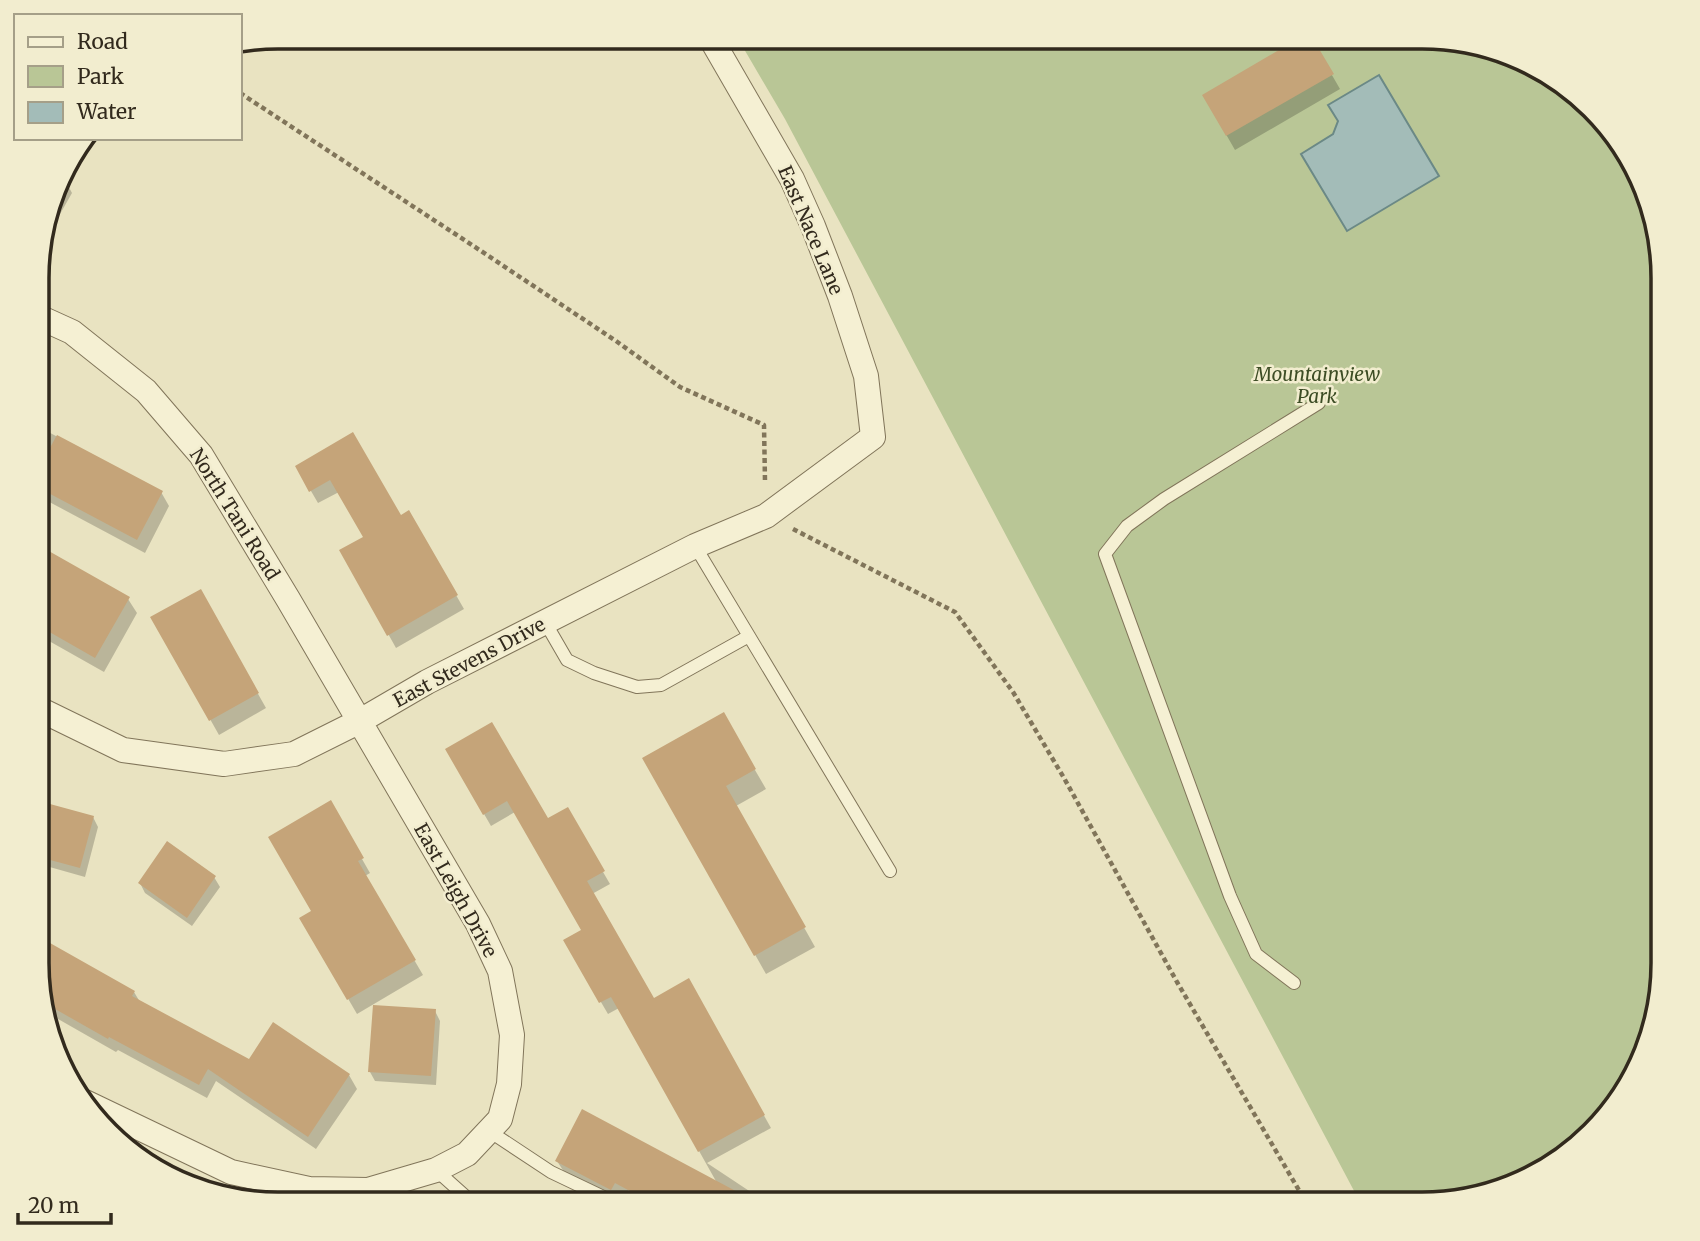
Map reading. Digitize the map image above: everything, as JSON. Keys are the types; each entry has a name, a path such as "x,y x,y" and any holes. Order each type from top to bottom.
{"street":[{"name":"East Nace Lane","path":"717,49 792,179 813,226 840,296 866,376 873,437"},
{"name":"North Tani Road","path":"49,322 72,332 146,391 201,455 360,721"},
{"name":"East Stevens Drive","path":"49,714 123,750 223,764 294,754 360,721 427,682 695,545 766,516 873,437"},
{"name":"East Leigh Drive","path":"104,1111 231,1172 309,1189 368,1190 436,1170 467,1154 500,1119 509,1084 512,1035 500,971 478,924 360,721"}],"lane":[{"path":"1294,983 1256,954 1236,908 1104,554 1128,526 1164,499 1320,403"},
{"path":"695,545 890,871"},
{"path":"545,622 567,660 594,673 637,687 661,685 749,636"},
{"path":"489,1131 551,1171 594,1192"},
{"path":"436,1170 461,1192"}],"path":[{"path":"242,94 494,259 681,387 764,425 766,516 955,612 1019,703 1300,1192"}],"green space":[{"name":"Mountainview Park","path":"744,49 1437,49 1482,57 1510,66 1537,80 1562,96 1604,138 1634,190 1643,218 1651,263 1651,978 1643,1023 1634,1051 1620,1078 1604,1103 1562,1145 1510,1175 1482,1184 1422,1192 1355,1192 785,119"}],"water":[{"path":"1379,75 1439,176 1347,231 1301,154 1333,134 1338,121 1328,105"}],"building":[{"path":"1281,49 1319,49 1334,74 1226,136 1202,95"},
{"path":"353,432 401,515 409,510 458,595 387,636 339,550 363,537 330,480 309,492 295,466"},
{"path":"57,435 163,491 137,540 49,493 49,450"},
{"path":"49,551 130,597 95,658 49,632"},
{"path":"201,589 259,693 209,721 150,617"},
{"path":"724,712 756,769 726,786 806,927 754,956 642,758"},
{"path":"492,722 548,818 568,807 605,871 587,881 654,998 689,978 765,1115 698,1152 611,997 599,1003 563,940 581,930 507,801 483,815 445,749"},
{"path":"331,800 364,858 358,861 416,960 347,1000 299,918 311,911 268,837"},
{"path":"49,804 94,816 80,868 49,860"},
{"path":"167,841 216,876 187,918 138,883"},
{"path":"49,945 135,991 132,996 249,1059 273,1022 350,1074 308,1137 208,1069 199,1085 53,1008"},
{"path":"373,1005 436,1009 431,1076 368,1072"},
{"path":"582,1109 738,1192 632,1192 615,1183 611,1190 555,1161"}]}
